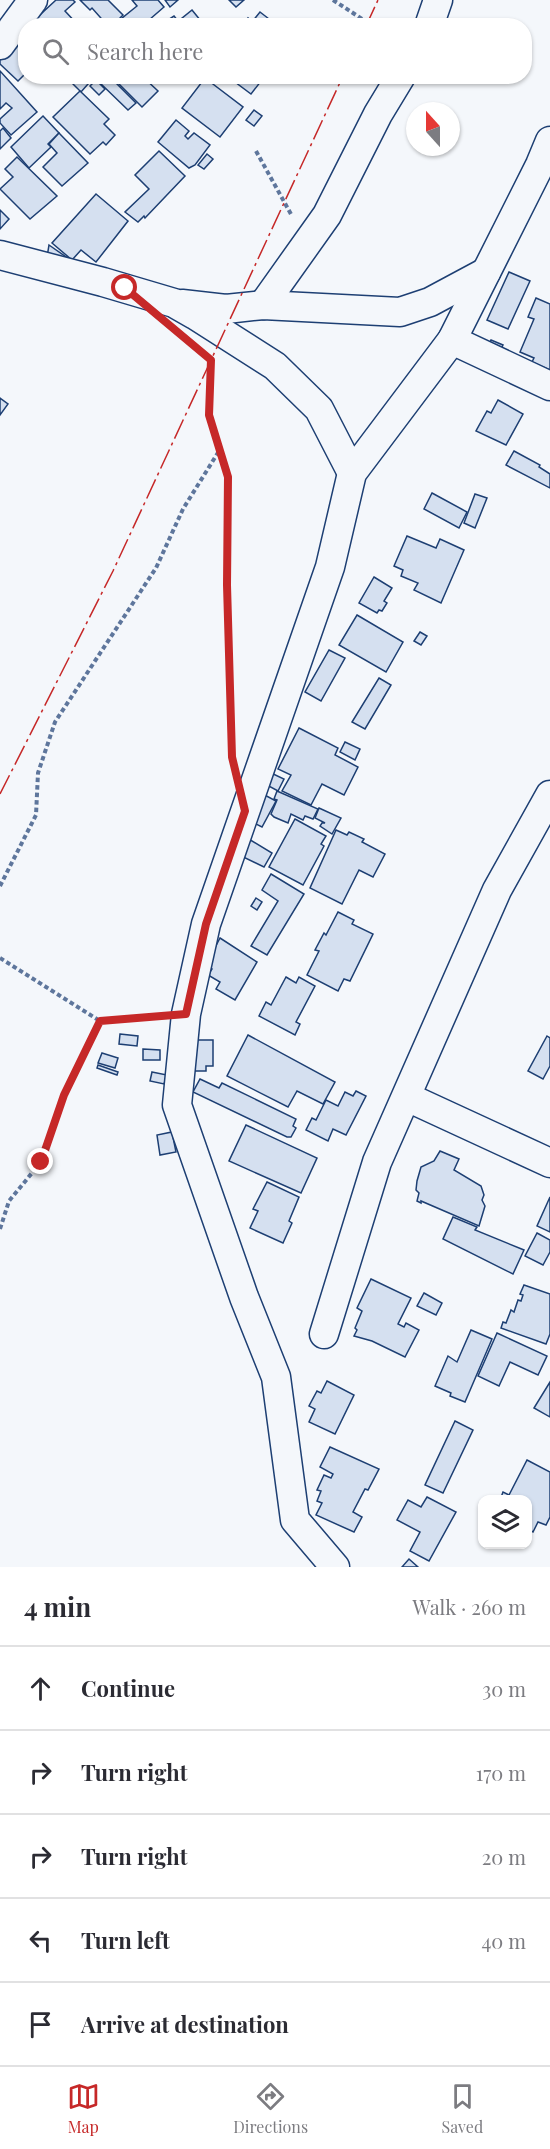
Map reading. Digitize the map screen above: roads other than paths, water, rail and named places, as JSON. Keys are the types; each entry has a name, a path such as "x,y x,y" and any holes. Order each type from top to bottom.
{"street":[{"path":"20,18 33,0"},
{"path":"432,18 438,0"},
{"path":"0,45 18,20"},
{"path":"263,305 327,215 378,114 396,84"},
{"path":"335,1567 295,1520 276,1377 244,1297 177,1105 186,1014 206,924 330,567 352,473 452,339 550,141"},
{"path":"0,255 174,303 226,309 263,305 400,312 430,302 486,272"},
{"path":"174,303 275,366 319,409 352,473"},
{"path":"452,339 550,386"},
{"path":"324,1334 377,1162 497,890 550,795"},
{"path":"407,1097 550,1163"}]}
